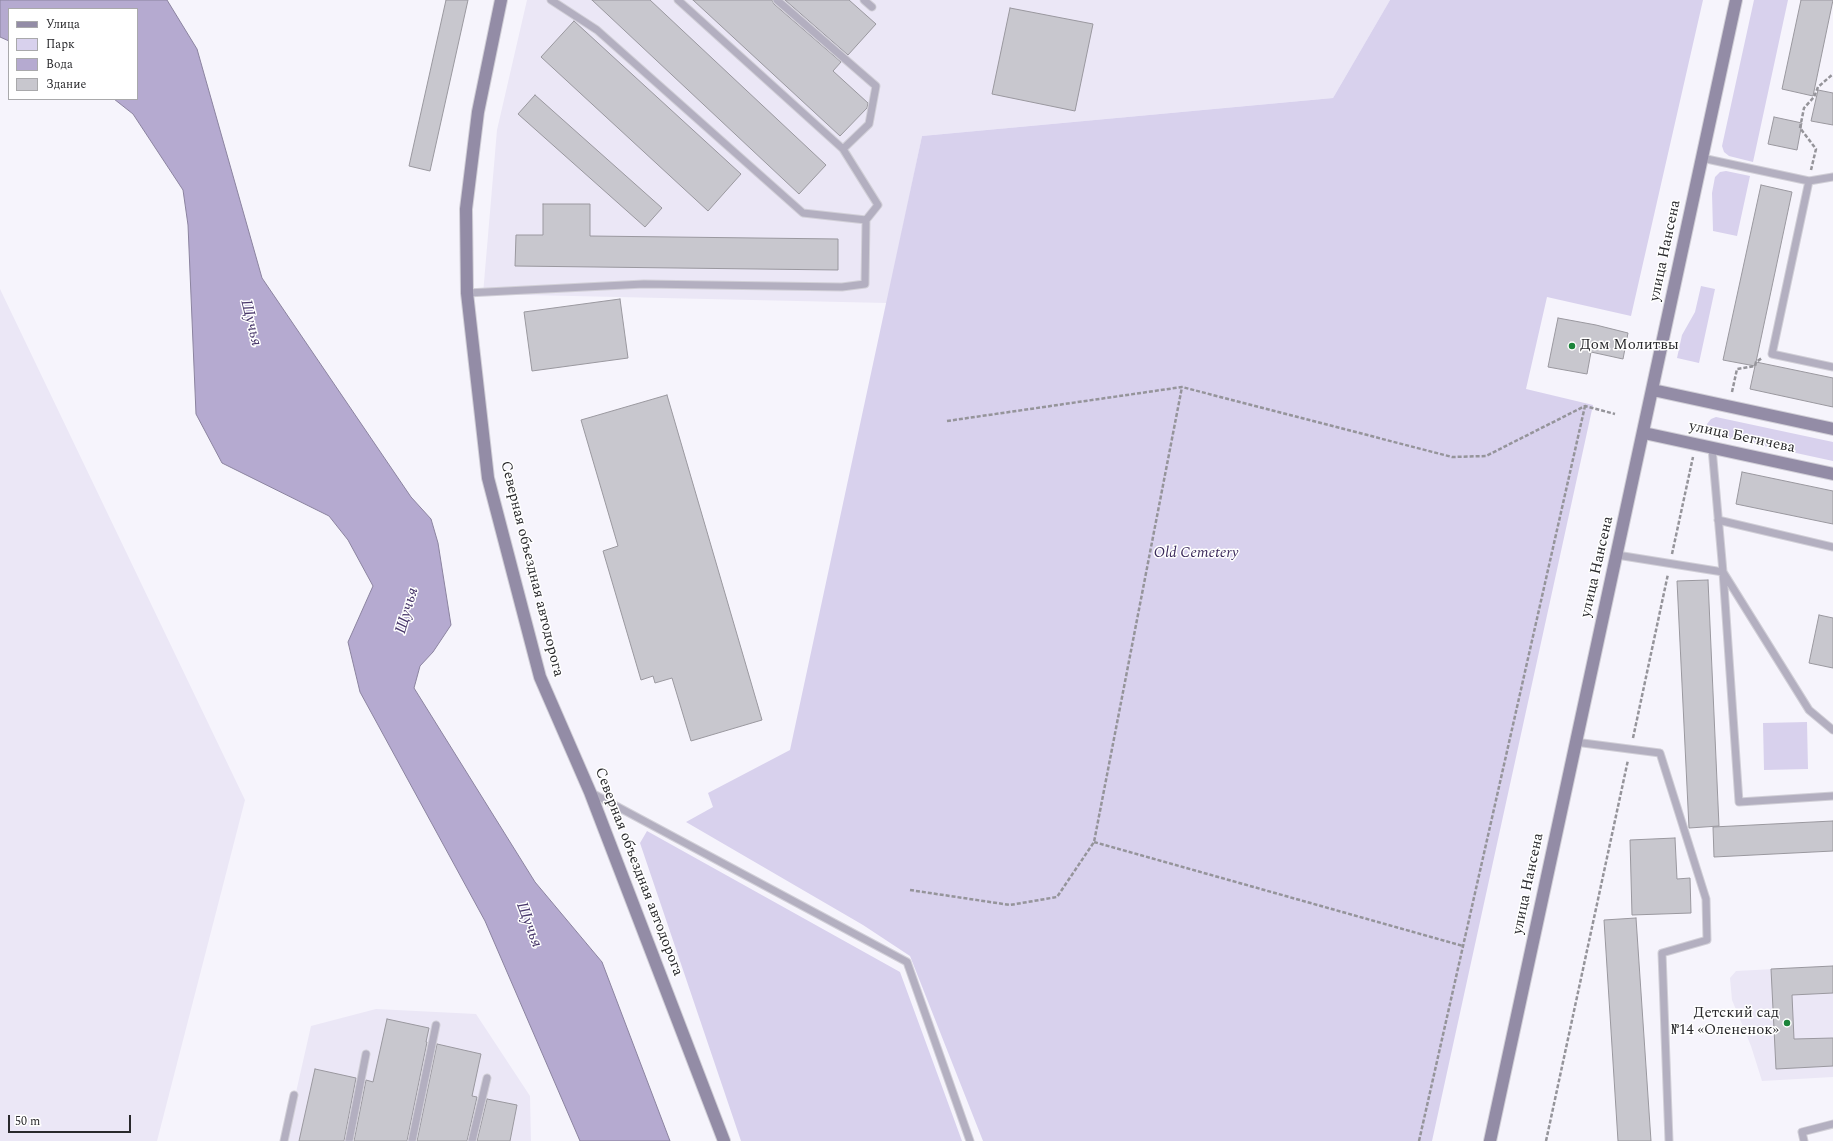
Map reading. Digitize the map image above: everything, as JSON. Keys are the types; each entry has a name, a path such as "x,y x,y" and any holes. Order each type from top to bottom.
{"street":[{"name":"Северная объездная автодорога","path":"501,0 478,112 466,209 467,293 488,478 540,677 590,792 724,1141"},
{"name":"улица Нансена","path":"1490,1141 1575,742 1644,433 1736,0"},
{"name":"улица Бегичева","path":"1653,390 1833,429"},
{"name":"улица Бегичева","path":"1644,433 1833,474"}],"lane":[{"path":"551,0 597,30 803,213 866,220"},
{"path":"467,293 644,284 842,288 865,284 866,220 878,205 843,149 678,0"},
{"path":"777,0 876,86 869,124 843,149"},
{"path":"864,0 872,7"},
{"path":"1702,158 1809,181 1833,178"},
{"path":"1809,181 1772,354 1833,367"},
{"path":"1712,448 1723,572 1739,802 1833,796"},
{"path":"1718,520 1833,547"},
{"path":"1617,555 1723,572 1809,710 1833,730"},
{"path":"1575,742 1660,753 1706,899 1707,940 1662,953 1669,1141"},
{"path":"590,792 907,962 970,1141"},
{"path":"412,1141 436,1025"},
{"path":"349,1141 366,1054"},
{"path":"472,1141 487,1078"},
{"path":"284,1141 294,1095"},
{"path":"1804,1141 1802,1132 1833,1124"}],"path":[{"path":"1809,181 1816,149 1800,128 1804,108 1814,97 1818,87 1833,74"},
{"path":"1732,392 1737,369 1755,366 1756,362 1772,354"},
{"path":"910,890 1010,905 1057,897 1094,842 1182,387"},
{"path":"947,421 1182,387 1452,457 1486,456 1585,406 1615,414"},
{"path":"1419,1141 1585,406"},
{"path":"1546,1141 1693,456"},
{"path":"1094,842 1463,946"}],"shaded area":[{"path":"527,0 1390,0 1333,98 922,136 887,303 483,294 497,130"},
{"path":"0,289 245,800 157,1141 0,1141"},
{"name":"Детский сад №14 «Олененок»","path":"1833,966 1833,1077 1762,1081 1751,1046 1732,1000 1730,978 1736,971"},
{"path":"376,1009 476,1014 530,1096 531,1141 285,1141 311,1026"}],"green space":[{"name":"Old Cemetery","path":"1390,0 1703,0 1631,316 1547,297 1526,389 1593,405 1432,1141 983,1141 910,956 863,925 686,822 713,807 708,793 790,750 922,136 1333,98"},
{"path":"1754,0 1788,0 1753,162 1729,156 1724,152 1722,146"},
{"path":"1726,171 1750,176 1737,236 1713,231 1712,193 1715,177 1720,172"},
{"path":"1701,286 1715,289 1699,363 1677,358 1682,335 1695,312"},
{"path":"1716,417 1833,442 1833,461 1713,435 1708,430 1707,424 1711,419"},
{"path":"1807,722 1808,769 1764,770 1763,723"},
{"path":"647,831 900,972 962,1141 741,1141 640,843"}],"water":[{"name":"Щучья","path":"0,0 167,0 197,49 262,278 411,497 431,519 438,543 451,625 433,652 420,666 414,688 535,882 602,962 670,1141 580,1141 485,921 360,692 348,642 373,586 348,540 329,516 222,463 196,414 188,225 183,190 133,114 115,100 138,100 138,8 8,8 8,41 0,37"}],"building":[{"path":"446,0 468,0 430,171 409,166"},
{"path":"592,0 650,0 826,165 799,194"},
{"path":"693,0 772,0 774,4 841,62 833,71 868,103 867,108 840,136"},
{"path":"785,0 849,0 876,24 848,55"},
{"path":"1801,0 1833,0 1813,96 1782,89"},
{"path":"1010,8 1093,24 1075,111 992,94"},
{"path":"574,21 741,174 708,211 541,57"},
{"path":"1818,90 1833,93 1833,125 1811,121"},
{"path":"535,95 662,208 645,227 518,114"},
{"path":"1774,117 1802,123 1797,150 1768,144"},
{"path":"1761,185 1792,192 1756,362 1833,378 1833,407 1750,389 1755,366 1723,360"},
{"path":"543,204 590,204 590,236 838,239 838,270 515,266 516,235 543,235"},
{"path":"620,299 628,358 532,371 524,312"},
{"name":"Дом Молитвы","path":"1558,318 1628,333 1623,359 1591,352 1587,374 1548,367"},
{"path":"667,395 762,720 691,741 672,678 655,683 653,676 641,680 603,551 618,546 581,420"},
{"path":"1742,472 1833,491 1833,524 1736,504"},
{"path":"1708,580 1719,826 1689,828 1677,581"},
{"path":"1819,615 1833,618 1833,668 1809,663"},
{"path":"1833,821 1833,851 1714,857 1713,827"},
{"path":"1675,838 1677,879 1690,878 1691,913 1632,915 1630,840"},
{"path":"1636,918 1651,1141 1618,1141 1604,920"},
{"path":"1833,966 1833,993 1792,995 1794,1039 1833,1038 1833,1066 1776,1069 1771,969"},
{"path":"387,1019 429,1028 407,1141 354,1141 366,1080 373,1082"},
{"path":"437,1044 481,1054 472,1096 477,1097 467,1141 417,1141"},
{"path":"315,1069 356,1078 344,1141 299,1141"},
{"path":"487,1099 517,1105 510,1141 477,1141"}],"place":[{"name":"Дом Молитвы","path":"1572,346"},
{"name":"Детский сад №14 «Олененок»","path":"1787,1023"}]}
